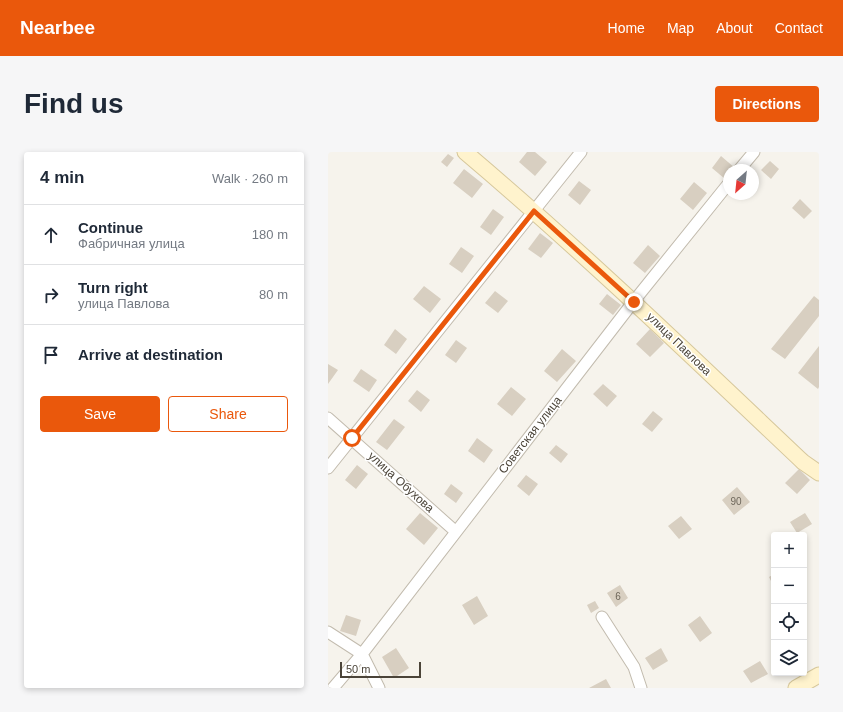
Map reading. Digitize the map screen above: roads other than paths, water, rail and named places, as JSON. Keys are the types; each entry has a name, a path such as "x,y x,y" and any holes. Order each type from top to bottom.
{"street":[{"name":"улица Павлова","path":"465,152 534,211 634,302 803,462 819,473"},
{"path":"328,468 581,152"},
{"path":"744,164 754,152"},
{"name":"Советская улица","path":"333,688 362,654 455,531 723,191"},
{"name":"улица Обухова","path":"328,418 455,531"},
{"path":"602,617 634,667 641,688"},
{"path":"328,632 362,654 379,688"},
{"path":"796,688 819,674"}]}
